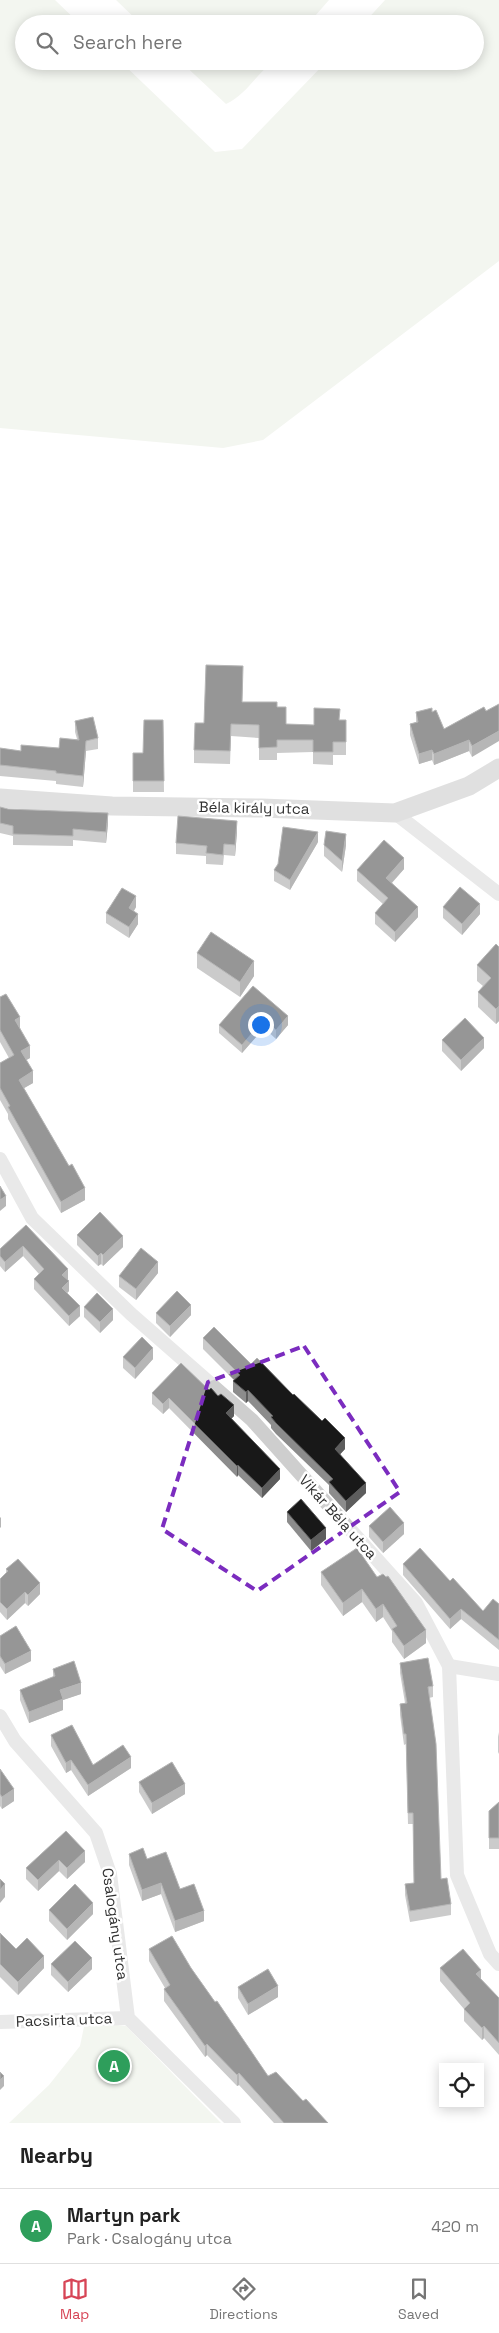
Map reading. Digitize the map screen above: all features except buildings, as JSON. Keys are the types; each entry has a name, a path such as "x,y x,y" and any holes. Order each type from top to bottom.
{"street":[{"name":"Béla király utca","path":"0,798 112,806 260,808 395,813 469,786 499,768"},
{"path":"395,813 499,894"},
{"name":"Vikár Béla utca","path":"0,1159 32,1218 131,1314 252,1420 416,1603 449,1666 457,1875 490,1954 499,1964"},
{"path":"449,1666 499,1674"},
{"name":"Csalogány utca","path":"0,1716 15,1741 96,1833 110,1874 128,2018"},
{"path":"128,2018 234,2123"},
{"name":"Pacsirta utca","path":"0,2022 128,2018"}],"highlighted area":[{"path":"304,1346 400,1492 257,1591 162,1529 208,1382"}],"shaded area":[{"path":"0,0 55,0 71,15 15,15 15,70 129,70 215,152 242,149 318,70 484,70 484,15 371,15 385,0 499,0 499,261 263,440 223,448 0,428"},
{"path":"116,0 329,0 316,15 132,15"},
{"path":"190,70 264,70 245,90 226,104"},
{"path":"85,2022 126,2026 221,2123 9,2123 49,2085 80,2046"}],"place":[{"name":"Martyn park","path":"114,2066"}]}
